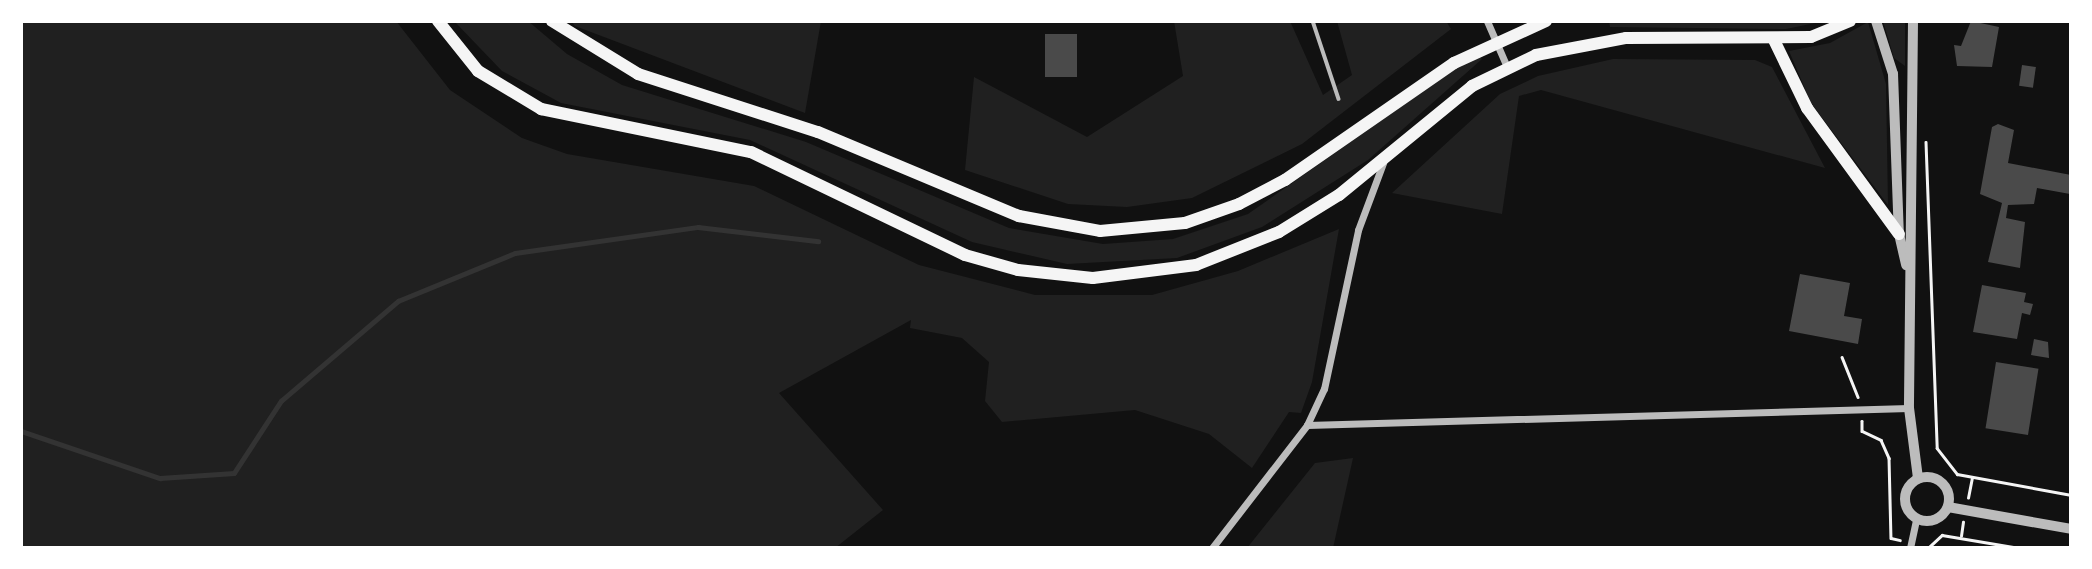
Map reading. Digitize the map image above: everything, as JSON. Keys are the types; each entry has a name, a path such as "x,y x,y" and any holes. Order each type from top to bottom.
{"highway":[{"path":"438,21 478,71 541,109 751,152 964,255 1057,275 1142,275 1219,258 1310,215 1387,156 1456,97 1507,67 1562,48 1626,38 1774,40 1822,34 1850,21"},
{"path":"552,21 593,51 638,74 818,132 1019,216 1101,231 1185,223 1248,200 1496,40 1545,21"},
{"path":"1774,40 1807,108 1899,234"}],"street":[{"path":"1488,21 1507,67"},
{"path":"1876,21 1894,78 1899,234 1908,272"},
{"path":"1910,548 1916,519 1904,498 1918,478 1909,408 1908,272 1914,233 1913,21"},
{"path":"1212,548 1307,425 1335,348 1357,230 1387,156"},
{"path":"1307,425 1909,408"},
{"path":"1918,478 1942,483 1948,507"},
{"path":"1916,519 1928,522 1948,507 2071,529"}],"lane":[{"path":"1313,21 1339,99"}],"path":[{"path":"1926,139 1937,447 1957,474 2071,495"},
{"path":"1842,356 1861,403"},
{"path":"1862,421 1862,431 1881,440 1889,458 1891,538 1901,541"},
{"path":"1923,546 1928,548 1942,536 2019,548"}],"shaded area":[{"path":"21,21 396,21 450,90 522,138 567,154 754,186 919,265 1035,295 1152,295 1238,271 1339,229 1312,382 1301,413 1289,412 1252,468 1209,434 1135,410 1002,422 985,401 989,362 962,338 910,328 911,320 779,393 883,510 835,548 21,548"},
{"path":"454,21 528,21 567,54 622,85 806,142 1009,228 1103,244 1173,239 1248,214 1442,78 1478,55 1482,59 1368,160 1262,227 1177,258 1067,264 972,242 750,140 561,103 502,71"},
{"path":"571,21 821,21 805,113 575,26"},
{"path":"1174,21 1290,21 1323,95 1352,75 1337,21 1446,21 1451,29 1302,144 1192,198 1127,207 1068,204 965,170 974,77 1087,137 1183,76"},
{"path":"1609,21 1825,21 1786,29 1610,27"},
{"path":"1883,21 1905,21 1905,66 1894,58"},
{"path":"1868,22 1886,84 1888,205 1811,103 1789,51 1830,43"},
{"path":"1613,59 1755,60 1772,67 1825,168 1541,90 1519,96 1502,214 1392,193 1500,94 1538,76"},
{"path":"1353,458 1333,548 1247,548 1315,463"}],"building":[{"path":"1971,21 1999,27 1992,67 1957,66 1954,45 1961,46"},
{"path":"1045,34 1077,34 1077,77 1045,77"},
{"path":"2022,65 2036,67 2033,88 2019,86"},
{"path":"1998,124 2014,130 2008,163 2071,175 2070,194 2037,188 2034,204 2008,205 2006,218 2025,222 2020,268 1988,262 2002,203 1980,194 1992,127"},
{"path":"1800,274 1850,283 1844,316 1862,319 1858,344 1789,331"},
{"path":"1982,285 2026,293 2024,302 2033,304 2030,315 2022,313 2017,339 1973,332"},
{"path":"2034,339 2048,342 2049,358 2031,355"},
{"path":"1996,362 2038,369 2028,435 1986,428"}],"waterway":[{"path":"21,431 160,478 234,473 281,401 398,301 515,253 698,227 818,241"}]}
